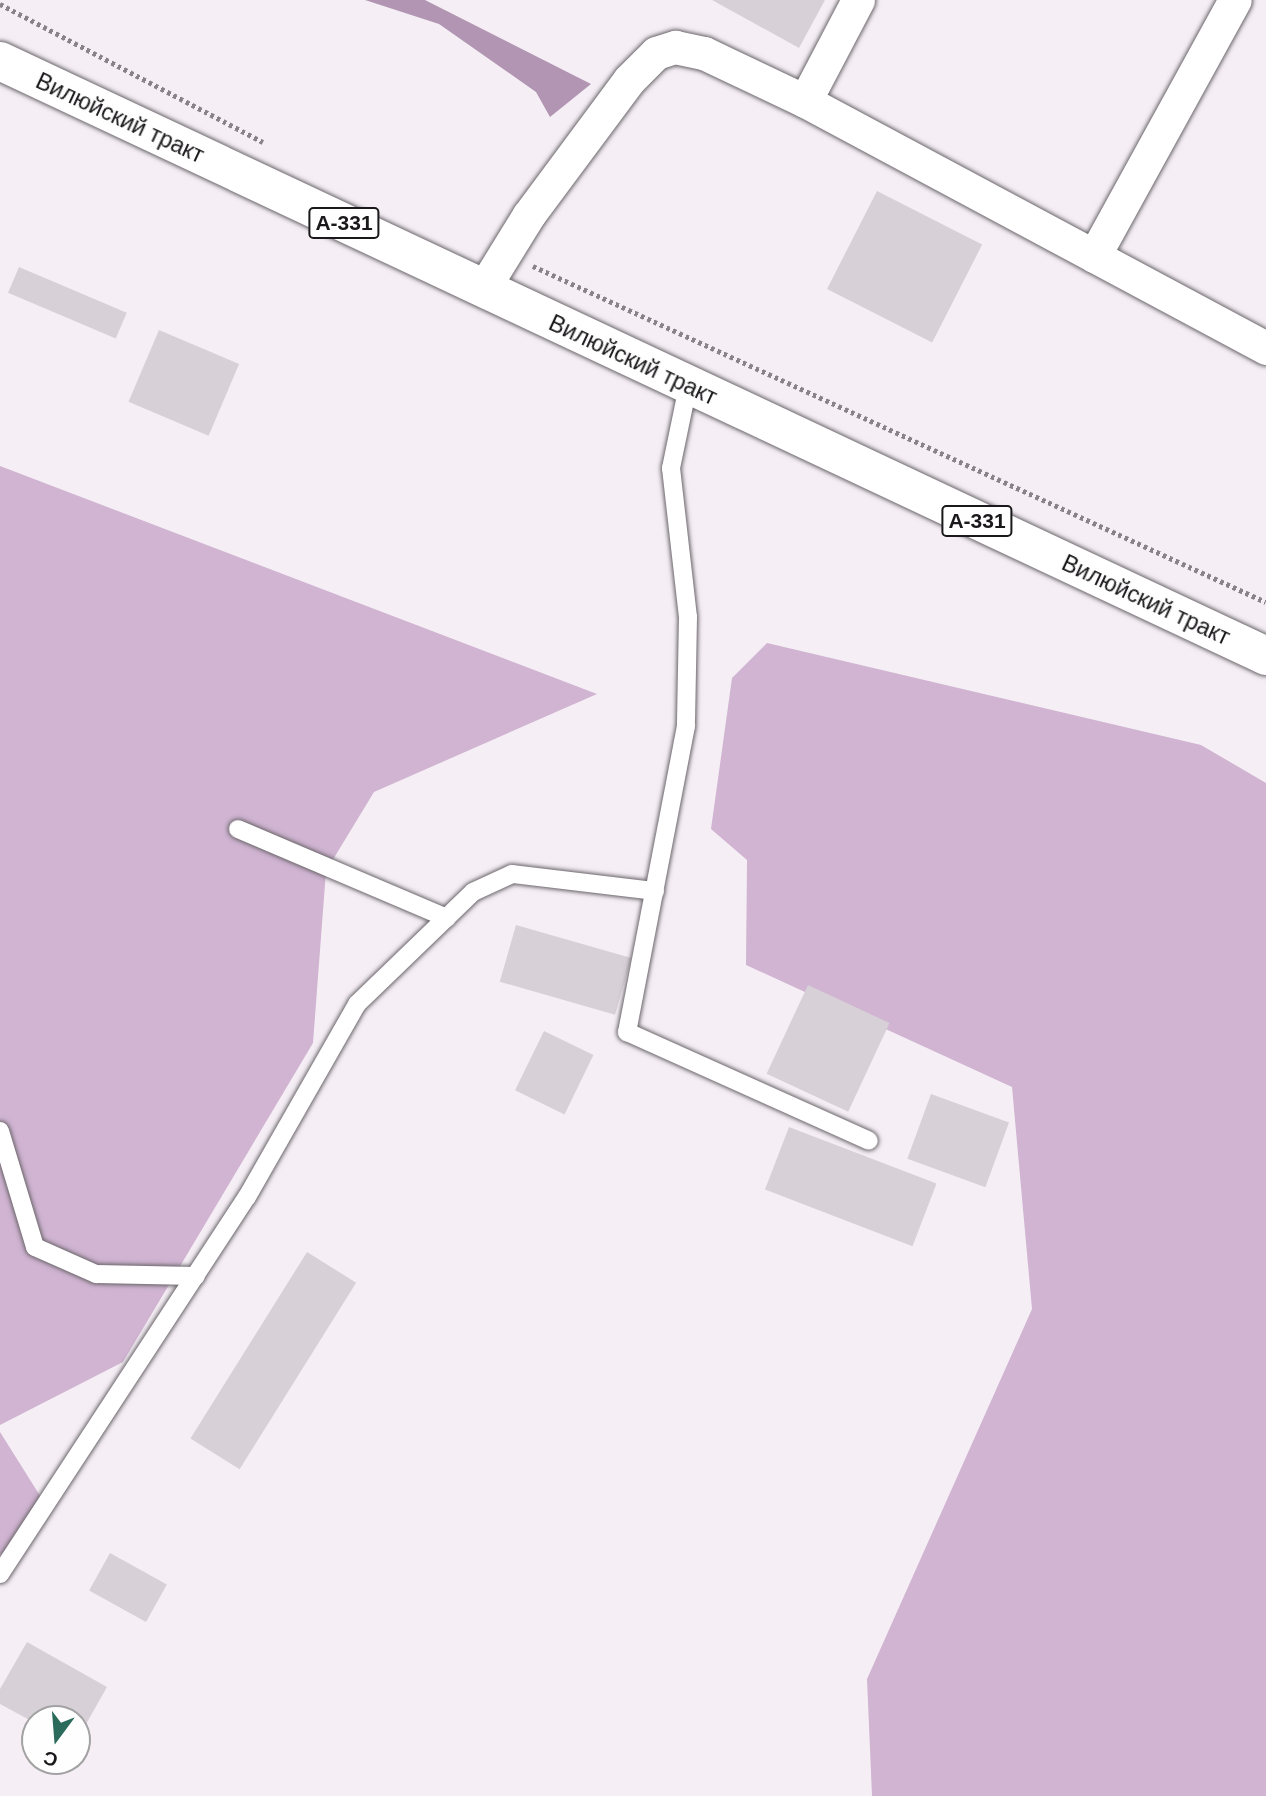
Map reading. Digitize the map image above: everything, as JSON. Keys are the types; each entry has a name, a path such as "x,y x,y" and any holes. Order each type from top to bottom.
{"main road":[{"name":"Вилюйский тракт","path":"0,61 1266,656"}],"street":[{"path":"805,101 858,0"},
{"path":"1094,256 1235,0"},
{"path":"484,289 528,216 629,80 656,53 676,47 705,53 805,101 1266,348"}],"lane":[{"path":"688,386 671,468 688,617 685,726 627,1032 869,1141"},
{"path":"238,829 447,918"},
{"path":"0,1574 247,1197 357,1004 473,892 512,874 655,891"},
{"path":"0,1131 35,1247 96,1274 196,1276"}],"path":[{"path":"0,4 266,144"},
{"path":"505,253 1266,603"}],"shaded area":[{"path":"365,0 425,0 591,84 550,117 536,92 439,24"},
{"path":"0,466 597,694 374,792 326,871 313,1043 123,1362 0,1425"},
{"path":"767,643 1201,745 1266,783 1266,1796 872,1796 867,1679 1032,1309 1012,1087 746,965 747,860 711,829 732,678"},
{"path":"0,1432 49,1510 0,1555"}],"building":[{"path":"712,0 825,0 799,48"},
{"path":"877,191 982,245 932,343 827,289"},
{"path":"19,267 127,313 116,338 8,293"},
{"path":"159,330 239,364 209,436 129,402"},
{"path":"516,925 631,958 615,1015 500,982"},
{"path":"808,985 890,1023 848,1112 767,1074"},
{"path":"544,1031 593,1055 565,1114 515,1090"},
{"path":"931,1094 1009,1122 985,1187 907,1159"},
{"path":"789,1127 937,1184 912,1246 765,1190"},
{"path":"307,1252 356,1283 240,1469 190,1439"},
{"path":"110,1553 167,1585 146,1622 89,1591"},
{"path":"27,1642 107,1687 91,1715 91,1705 21,1705 21,1715 0,1704 0,1689"}]}
